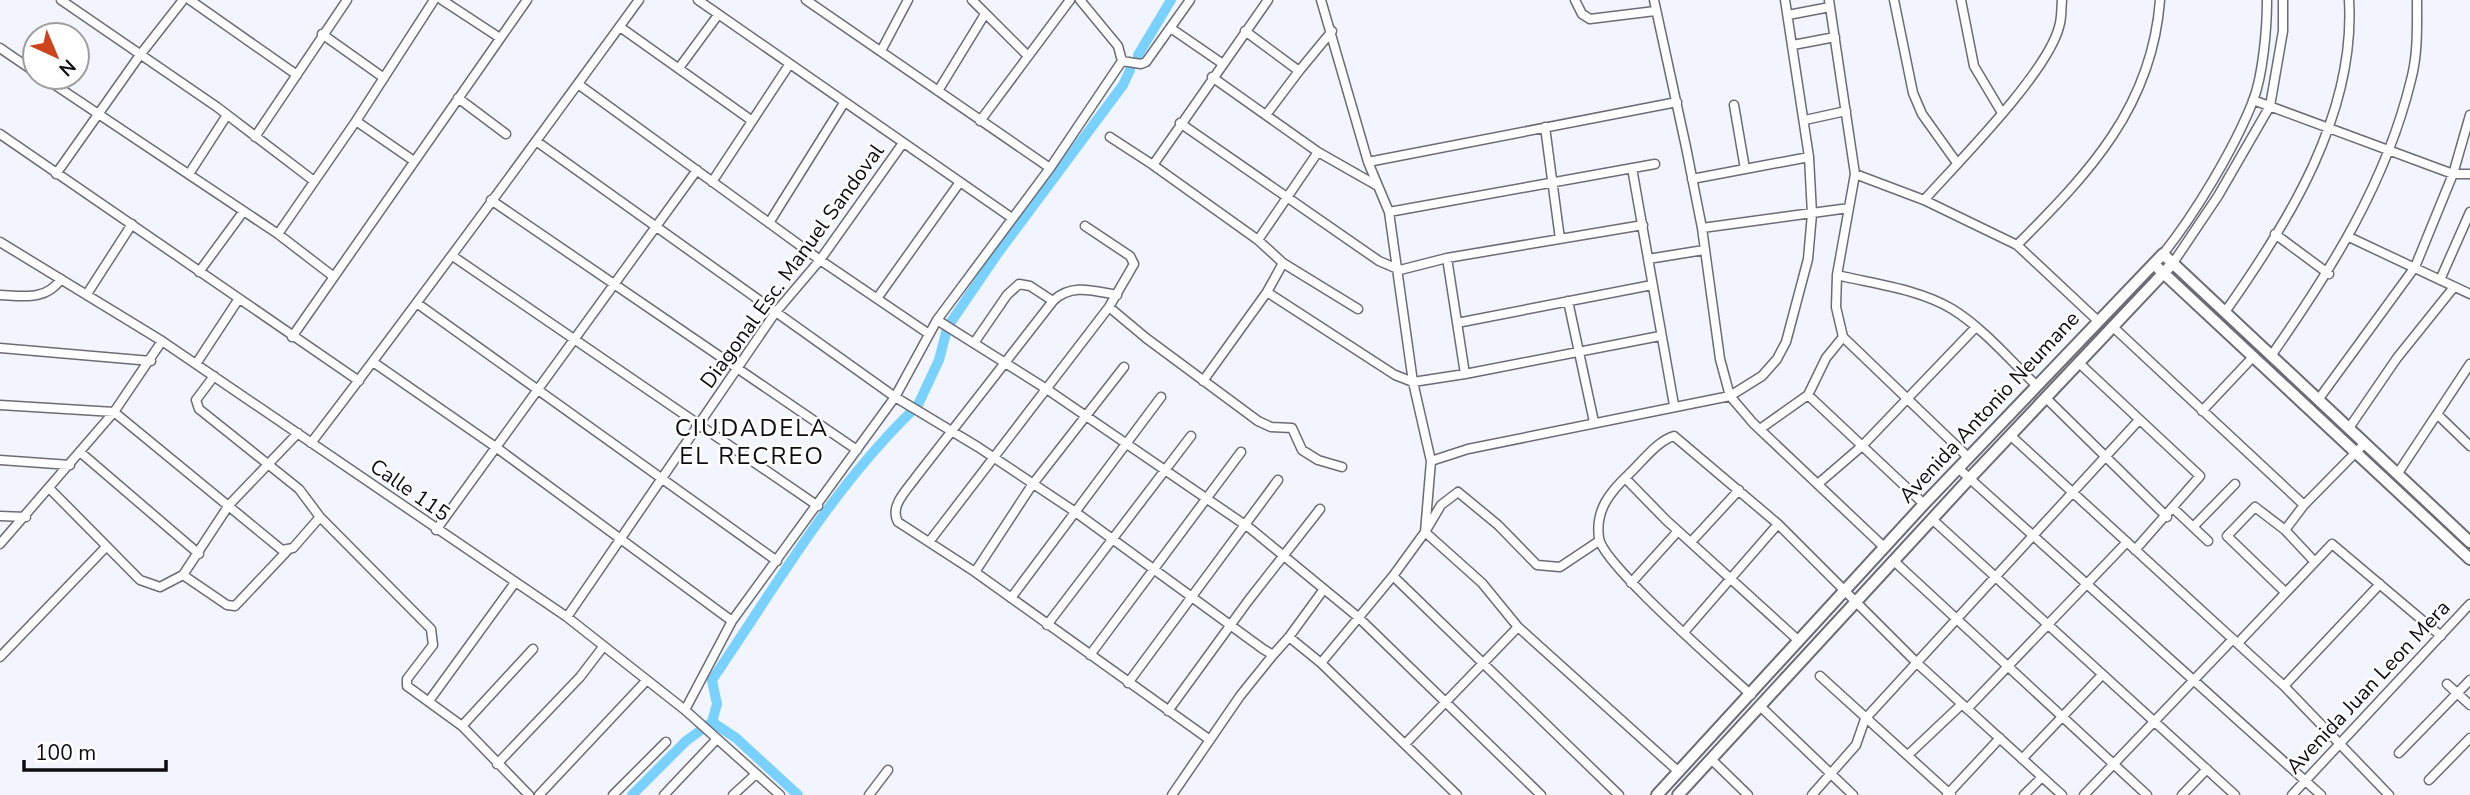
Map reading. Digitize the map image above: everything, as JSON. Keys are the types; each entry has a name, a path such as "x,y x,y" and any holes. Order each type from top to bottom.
{"street":[{"path":"56,174 140,55 183,0"},
{"path":"190,0 297,75"},
{"path":"255,137 347,0"},
{"path":"278,234 356,121 434,0"},
{"path":"442,0 500,38"},
{"path":"292,337 527,0"},
{"path":"311,443 454,257 491,200 639,0"},
{"path":"698,0 1012,218"},
{"path":"806,0 818,3 937,92 1050,168"},
{"path":"881,51 908,0"},
{"path":"972,0 1028,57"},
{"path":"980,121 1070,0"},
{"path":"1080,0 1118,46 1126,63"},
{"path":"1126,63 1146,62 1172,29 1190,0"},
{"path":"1153,165 1268,0"},
{"path":"1321,0 1368,162 1389,212 1400,270 1413,382 1431,461 1425,532"},
{"path":"1575,0 1582,14 1590,19 1655,11"},
{"path":"1654,0 1702,228 1720,359 1730,396 1760,429 1885,548"},
{"path":"1431,461 1468,449 1674,405 1730,396 1762,376 1777,359 1786,342 1808,259 1812,214 1805,120 1785,0"},
{"path":"1894,0 1913,93 1932,130 1957,163"},
{"path":"1961,0 1974,66 2002,113"},
{"path":"1924,200 2002,113 2047,55 2059,27 2062,0"},
{"path":"2018,245 2070,192 2121,127 2146,75 2158,33 2160,0"},
{"name":"Avenida Antonio Neumane","path":"1657,795 1924,504 2097,320 2154,264 2179,234 2253,100 2265,36 2267,0"},
{"name":"Avenida Antonio Neumane","path":"1678,795 2045,397 2173,263 2218,196 2270,106 2283,32 2283,0"},
{"path":"2225,312 2275,234 2320,150 2339,92 2348,39 2350,0"},
{"path":"2272,356 2329,274 2349,237 2389,148 2412,79 2417,45 2417,0"},
{"path":"67,1 227,115 314,181"},
{"path":"1788,15 1829,3 1854,174 1837,275 1836,307 1843,337 1969,457"},
{"path":"937,92 985,14"},
{"path":"679,68 718,15"},
{"path":"620,27 751,120"},
{"path":"1172,29 1223,64"},
{"path":"1245,31 1298,71"},
{"path":"1266,115 1332,31"},
{"path":"322,34 384,78"},
{"path":"1793,45 1835,37"},
{"path":"0,48 21,62"},
{"path":"685,710 732,621 895,397 937,320 1126,63"},
{"path":"712,182 789,65"},
{"path":"1213,77 1318,152 1377,185"},
{"path":"578,84 820,260 929,334"},
{"path":"64,91 278,234 334,277"},
{"path":"458,98 506,134"},
{"path":"2253,100 2454,174 2470,174"},
{"path":"1368,162 1677,102"},
{"path":"769,223 845,103"},
{"path":"1734,105 1745,169"},
{"path":"1805,120 1846,111"},
{"path":"189,174 227,115"},
{"path":"2318,400 2415,267 2454,174 2470,115"},
{"path":"356,121 414,160"},
{"path":"1180,123 1379,261 1400,270 1447,258 1643,225"},
{"path":"1545,127 1560,239"},
{"path":"1,137 359,381"},
{"path":"1110,137 1258,240 1283,263 1358,309"},
{"path":"536,141 921,416 954,432 1074,511 1229,626 1273,655"},
{"name":"Diagonal Esc. Manuel Sandoval","path":"567,617 775,313 820,260 903,143"},
{"path":"1258,240 1318,152"},
{"path":"1692,179 1809,157"},
{"path":"1389,212 1655,164"},
{"path":"1632,168 1674,405"},
{"path":"436,530 696,170"},
{"path":"1854,174 1924,200 2018,245 2097,320"},
{"path":"878,298 960,182"},
{"path":"491,200 857,450"},
{"path":"1702,228 1849,208"},
{"path":"199,272 243,212"},
{"path":"2440,280 2470,212"},
{"path":"87,294 132,224"},
{"path":"929,541 1048,390 1109,307 1134,264 1130,256 1084,226"},
{"path":"2275,234 2329,274"},
{"path":"2349,237 2470,295"},
{"name":"Calle 115","path":"0,242 162,341 514,584 567,617 685,710 698,725 780,795"},
{"path":"1648,258 1704,250"},
{"path":"2163,254 2470,542"},
{"path":"454,257 697,426 818,506"},
{"path":"1447,258 1465,374"},
{"path":"1203,381 1267,292 1283,263"},
{"path":"2154,264 2470,559"},
{"path":"1837,275 1930,299 1952,309 1976,327 2036,385"},
{"path":"0,295 39,296 50,291 61,279"},
{"path":"974,343 1007,295 1019,284 1030,286 1053,301"},
{"path":"1457,323 1652,285"},
{"path":"2349,428 2397,358 2454,287"},
{"path":"1117,295 1078,289 1063,291 1003,362 894,510 898,522 975,572 1210,740"},
{"path":"1267,292 1395,375 1413,382 1660,336"},
{"path":"196,364 239,300"},
{"path":"1569,301 1594,422"},
{"path":"418,304 777,561"},
{"path":"1109,307 1258,421 1271,427 1292,428 1302,450 1318,460 1342,467"},
{"path":"937,320 1048,390 1245,525 1358,617 1541,795"},
{"path":"2112,326 2304,505"},
{"path":"1819,484 1862,446 1976,327"},
{"path":"1760,429 1808,395 1826,358 1843,337"},
{"path":"0,544 114,412 162,341"},
{"path":"0,348 151,361"},
{"path":"2202,411 2252,358"},
{"path":"373,362 497,448 732,621"},
{"path":"2078,362 2200,476 2167,517 2135,550"},
{"path":"2398,473 2470,364"},
{"path":"975,572 1032,485 1124,367"},
{"path":"214,376 196,405 238,443 299,489 320,517 431,629 433,645 406,682 407,686 462,726 529,795"},
{"path":"1808,395 1924,504"},
{"path":"1011,598 1124,443 1161,397"},
{"path":"2045,397 2167,517"},
{"path":"0,405 114,412 282,550 288,550"},
{"path":"2437,414 2470,446"},
{"path":"1812,795 1856,745 1866,719 2139,420"},
{"path":"50,489 106,547 149,585 160,587 183,575 229,505 298,433"},
{"path":"2010,435 2284,686 2389,795"},
{"path":"1047,625 1113,542 1191,436"},
{"path":"1751,695 1617,569 1599,541 1601,509 1625,478 1660,444 1674,436 1778,524 1918,664 2062,795"},
{"path":"2285,530 2304,505 2365,443"},
{"path":"80,452 199,554"},
{"path":"1090,654 1241,452"},
{"path":"0,460 70,465"},
{"path":"1958,468 2032,538 2320,795"},
{"path":"1625,478 1678,531 1799,640"},
{"path":"1128,683 1189,596 1278,480"},
{"path":"2193,527 2235,484"},
{"path":"1691,542 1739,490"},
{"path":"1321,663 1393,576 1441,505 1458,492 1498,525 1537,565 1560,566 1599,541"},
{"path":"2285,592 2227,536 2255,507 2285,530 2314,561"},
{"path":"2173,508 2208,541"},
{"path":"1168,711 1229,626 1320,509"},
{"path":"0,516 26,517"},
{"path":"183,575 227,605 235,606 320,517"},
{"path":"1933,520 2235,795"},
{"path":"1685,631 1778,524"},
{"path":"1631,583 1678,531"},
{"path":"1425,532 1482,583 1518,627 1679,772"},
{"path":"1909,755 2009,669 2047,625 2087,587 2127,542"},
{"path":"2084,795 2194,680 2332,544 2441,636"},
{"path":"0,657 106,547"},
{"path":"1895,562 2147,795"},
{"path":"1393,576 1619,795"},
{"path":"429,701 514,584"},
{"path":"2284,686 2380,584"},
{"path":"1172,795 1324,589"},
{"name":"Avenida Juan Leon Mera","path":"2292,795 2470,604"},
{"path":"1405,744 1518,627"},
{"path":"1289,637 1321,663 1456,795"},
{"path":"497,764 580,677 603,647"},
{"path":"462,726 533,649"},
{"path":"2022,759 2102,675"},
{"path":"1820,676 1949,794 2000,738"},
{"path":"2399,754 2470,680"},
{"path":"539,795 646,681"},
{"path":"2447,684 2470,705"},
{"path":"1760,706 1853,795"},
{"path":"664,795 713,738"},
{"path":"2429,780 2470,738"},
{"path":"613,795 666,742"},
{"path":"1711,759 1748,795"},
{"path":"2182,795 2207,769"},
{"path":"869,795 888,770"},
{"path":"733,795 756,774"},
{"path":"2024,795 2042,777"}],"waterway":[{"path":"1138,55 1171,0"},
{"path":"951,322 998,253 1123,85 1130,70"},
{"path":"917,407 939,360 947,329"},
{"path":"712,722 717,704 712,680 829,507 854,474 910,413"},
{"path":"632,795 686,741 712,722 736,738 798,795"}],"district":[{"name":"CIUDADELA EL RECREO","path":"752,442"}]}
